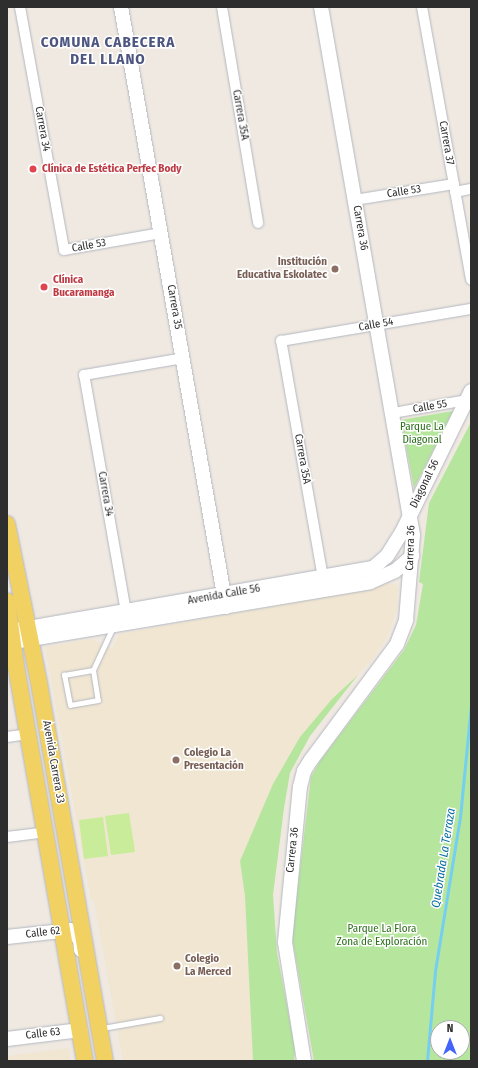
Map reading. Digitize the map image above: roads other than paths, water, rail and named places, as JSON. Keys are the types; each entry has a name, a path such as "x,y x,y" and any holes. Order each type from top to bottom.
{"main road":[{"name":"Avenida Carrera 33","path":"7,524 105,1061"},
{"name":"Avenida Carrera 33","path":"7,601 9,637 45,832 70,932 80,1030 85,1061"}],"street":[{"name":"Carrera 34","path":"20,7 64,250"},
{"name":"Carrera 35","path":"121,7 225,601"},
{"name":"Carrera 35A","path":"222,7 258,223"},
{"name":"Carrera 36","path":"304,1061 285,942 300,786 310,760 397,644 406,620 412,556 411,514 321,7"},
{"name":"Carrera 37","path":"422,7 471,280"},
{"name":"Calle 53","path":"355,200 454,188 471,189"},
{"name":"Calle 53","path":"64,250 161,233"},
{"name":"Calle 54","path":"281,341 471,309"},
{"name":"Carrera 35A","path":"281,341 323,578"},
{"name":"Carrera 34","path":"126,612 84,375 183,358"},
{"name":"Calle 55","path":"393,413 469,395"},
{"name":"Diagonal 56","path":"411,514 469,395"},
{"name":"Avenida Calle 56","path":"9,637 113,626 323,578 366,570 378,566 395,546 411,514"},
{"name":"Avenida Calle 56","path":"28,635 126,612 225,601 375,581 396,572 412,556"},
{"path":"7,737 28,734"},
{"path":"7,837 45,832"},
{"name":"Avenida Carrera 33","path":"70,932 87,986 95,1000"},
{"name":"Calle 62","path":"7,937 70,932"},
{"name":"Calle 63","path":"7,1039 80,1030"}],"lane":[{"path":"93,670 64,675 70,705 98,700 93,670 113,626"},
{"path":"99,1028 160,1018"}],"waterway":[{"name":"Quebrada La Terraza","path":"427,1061 435,971 460,817 471,705"}],"place":[{"name":"Clínica de Estética Perfec Body","path":"33,169"},
{"name":"Institución Educativa Eskolatec","path":"335,269"},
{"name":"Clínica Bucaramanga","path":"44,287"},
{"name":"Colegio La Presentación","path":"176,760"},
{"name":"Colegio La Merced","path":"177,966"}],"district":[{"name":"COMUNA CABECERA DEL LLANO","path":"108,50"}],"park label":[{"name":"Parque La Diagonal","path":"422,434"},
{"name":"Parque La Flora Zona de Exploración","path":"382,936"}]}
